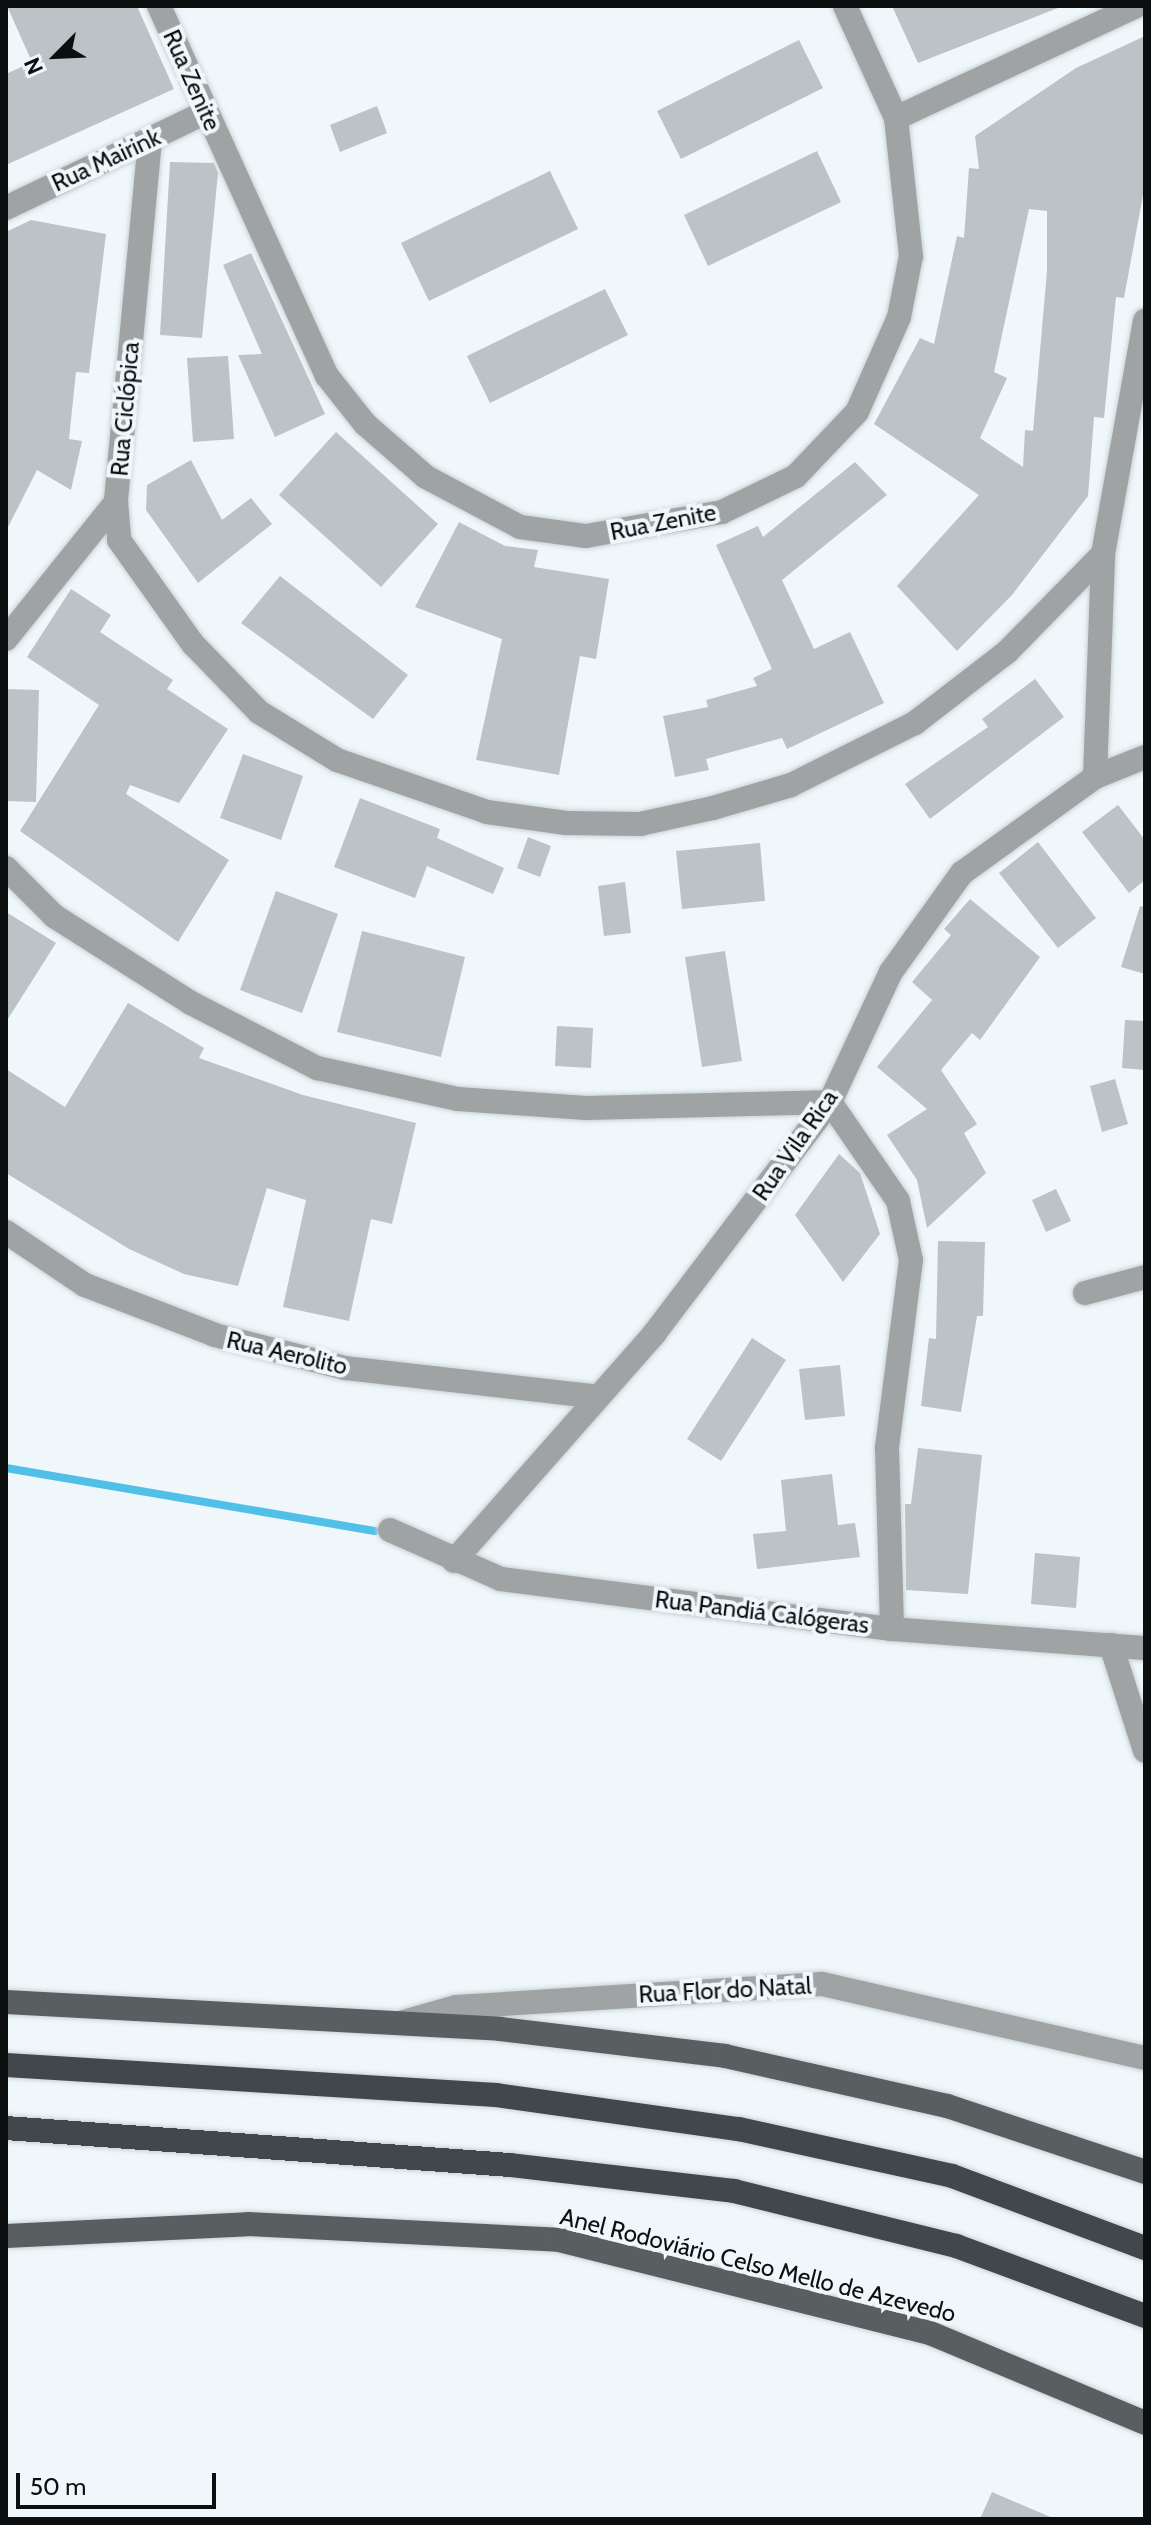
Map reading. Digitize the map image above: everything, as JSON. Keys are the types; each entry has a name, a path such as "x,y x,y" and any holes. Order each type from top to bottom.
{"highway":[{"path":"6,2065 496,2095 739,2129 952,2176 1145,2248"},
{"name":"Anel Rodoviário Celso Mello de Azevedo","path":"6,2128 510,2165 734,2191 956,2246 1145,2316"},
{"path":"6,2145 84,2132"}],"main road":[{"path":"6,2002 395,2024 741,2059 947,2106 1145,2172"},
{"name":"Anel Rodoviário Celso Mello de Azevedo","path":"6,2236 248,2224 559,2240 930,2333 1145,2423"}],"street":[{"name":"Rua Zenite","path":"159,6 327,376 365,424 426,477 488,513 520,527 586,536 679,523 761,495 796,476 857,412 899,317 911,256 896,118 845,6"},
{"path":"896,118 1136,6"},
{"name":"Rua Mairink","path":"6,208 206,112"},
{"name":"Rua Ciclópica","path":"6,639 116,502 150,140"},
{"path":"1095,777 1103,554 1145,321"},
{"path":"116,502 119,540 152,593 259,712 337,760 487,812 566,823 640,824 805,779 915,723 1007,652 1103,554"},
{"name":"Rua Vila Rica","path":"454,1561 592,1396 654,1334 830,1102 891,972 962,873 1095,777 1145,757"},
{"path":"6,868 54,916 91,940 191,1003 317,1068 458,1099 586,1108 830,1102 898,1201 911,1260 887,1448 892,1629"},
{"name":"Rua Aerolito","path":"6,1232 85,1285 215,1335 345,1368 592,1396"},
{"path":"1085,1293 1145,1277"},
{"name":"Rua Pandiá Calógeras","path":"390,1530 454,1561 501,1579 892,1629 1145,1648"},
{"path":"1111,1645 1145,1751"},
{"name":"Rua Flor do Natal","path":"395,2024 456,2007 822,1984 1145,2058"}],"building":[{"path":"7,6 137,6 174,89 6,165 6,74 32,62"},
{"path":"892,6 1063,6 918,63"},
{"path":"1145,36 1145,184 1124,298 1116,297 1104,418 1094,417 1088,496 1012,595 957,651 897,586 979,495 874,424 920,338 934,344 957,236 964,238 969,168 979,169 975,136 1076,68","holes":["1029,209 1047,211 1047,271 1033,431 1025,430 1023,467 980,438 1007,378 994,372"]},
{"path":"799,40 823,88 681,159 657,111"},
{"path":"377,106 387,133 340,152 330,125"},
{"path":"817,151 841,202 708,266 684,215"},
{"path":"170,162 214,163 218,173 202,338 160,335"},
{"path":"550,171 578,229 429,301 401,243"},
{"path":"31,220 106,234 89,373 76,372 69,439 82,441 71,490 37,470 6,531 6,232"},
{"path":"251,253 325,414 275,437 238,355 262,354 223,265"},
{"path":"605,289 628,335 490,403 467,356"},
{"path":"228,356 234,439 193,442 187,358"},
{"path":"336,432 438,524 381,587 279,495"},
{"path":"191,460 222,520 251,498 272,524 198,583 146,510 147,485"},
{"path":"855,462 887,495 782,580 814,649 850,632 884,703 787,749 782,738 706,759 709,770 675,777 663,716 708,707 706,700 757,686 753,678 772,669 716,545 758,526 763,537"},
{"path":"459,522 505,546 538,550 534,567 609,579 596,659 580,656 559,775 476,760 502,639 415,607"},
{"path":"280,576 408,675 373,719 241,623"},
{"path":"71,589 111,615 100,632 173,680 167,689 228,729 179,803 130,785 126,794 229,860 178,942 20,831 99,705 27,657"},
{"path":"1035,679 1064,717 930,819 905,784 988,727 982,719"},
{"path":"6,689 39,690 36,802 6,801"},
{"path":"243,754 303,776 281,840 220,818"},
{"path":"360,798 440,829 437,838 504,868 493,894 427,866 415,898 334,867"},
{"path":"1118,805 1145,840 1145,880 1129,893 1082,832"},
{"path":"528,837 551,846 540,877 517,868"},
{"path":"1038,842 1096,918 1058,948 999,873"},
{"path":"760,843 765,901 682,909 676,851"},
{"path":"625,882 631,933 604,936 598,886"},
{"path":"276,891 338,914 302,1013 240,990"},
{"path":"970,899 1040,957 980,1040 972,1033 941,1070 977,1124 964,1133 986,1173 927,1228 917,1180 887,1135 927,1109 877,1067 932,1000 912,982 951,935 944,929"},
{"path":"1140,906 1145,907 1145,974 1121,967"},
{"path":"6,912 56,943 6,1022"},
{"path":"362,931 465,957 441,1057 337,1032"},
{"path":"725,951 742,1061 702,1067 685,957"},
{"path":"128,1003 204,1048 199,1058 303,1095 416,1123 392,1224 371,1219 349,1321 283,1307 306,1200 267,1188 238,1286 184,1274 129,1249 6,1173 6,1069 65,1107"},
{"path":"1125,1020 1145,1021 1145,1070 1122,1068"},
{"path":"557,1026 593,1028 591,1068 555,1066"},
{"path":"1115,1079 1128,1124 1102,1132 1090,1086"},
{"path":"839,1154 860,1173 880,1234 843,1282 795,1215"},
{"path":"1056,1189 1071,1221 1046,1232 1032,1200"},
{"path":"938,1241 985,1242 983,1316 977,1316 961,1412 921,1406 929,1338 936,1339"},
{"path":"752,1338 786,1360 721,1461 687,1439"},
{"path":"840,1365 845,1416 805,1420 799,1369"},
{"path":"918,1448 982,1455 968,1594 906,1590 905,1504 911,1504"},
{"path":"832,1474 838,1525 855,1523 860,1557 757,1569 753,1534 786,1531 781,1480"},
{"path":"1035,1553 1080,1557 1076,1608 1031,1604"},
{"path":"992,2492 1055,2519 980,2519"}],"waterway":[{"path":"6,1468 375,1531"}]}
